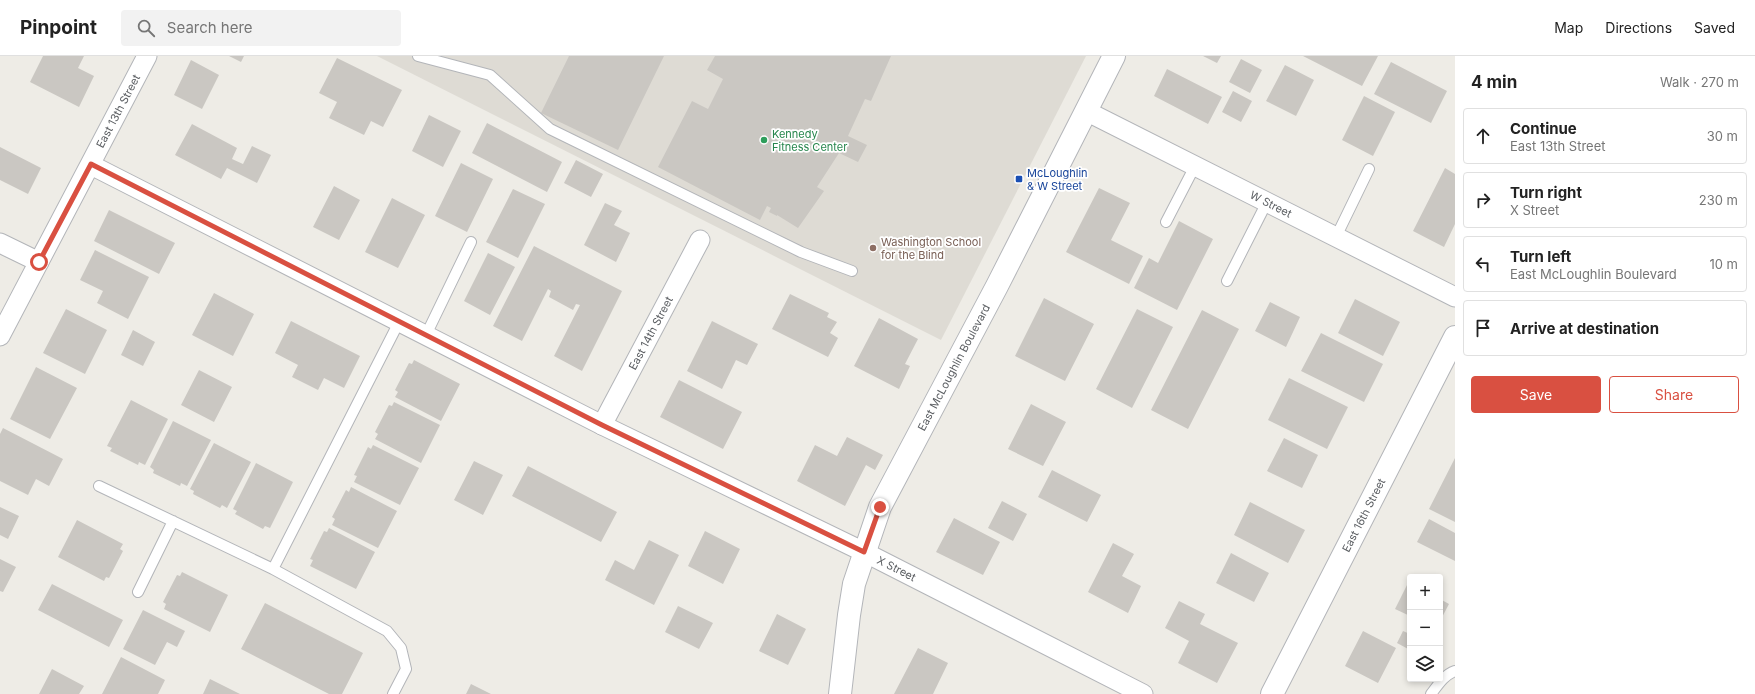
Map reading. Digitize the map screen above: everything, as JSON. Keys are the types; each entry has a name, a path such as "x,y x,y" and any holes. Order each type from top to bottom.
{"street":[{"name":"East 13th Street","path":"0,336 147,56"},
{"name":"East McLoughlin Boulevard","path":"840,694 854,584 880,507 1114,56"},
{"name":"W Street","path":"1086,111 1455,297"},
{"name":"X Street","path":"91,164 602,425 864,552 1143,694"},
{"name":"East 14th Street","path":"602,425 700,240"},
{"path":"0,243 39,262"},
{"name":"East 16th Street","path":"1272,694 1455,337"}],"lane":[{"path":"418,56 490,75 550,129 802,252 852,270"},
{"path":"1166,222 1195,166"},
{"path":"1336,237 1369,169"},
{"path":"1227,282 1267,202"},
{"path":"426,335 470,242"},
{"path":"273,569 399,322"},
{"path":"99,486 273,569 387,631 401,648 406,669 393,694"},
{"path":"138,592 173,521"},
{"path":"1431,694 1441,681 1455,671"}],"shaded area":[{"name":"Washington School for the Blind","path":"377,56 1086,56 941,340"}],"building":[{"path":"43,56 84,56 78,68 94,76 79,107 30,82"},
{"path":"229,56 244,56 241,62"},
{"path":"569,56 664,56 618,150 541,113"},
{"name":"Kennedy Fitness Center","path":"715,56 891,56 871,101 865,99 848,136 867,145 858,162 839,153 817,187 824,191 798,228 777,215 769,212 771,208 767,206 760,220 658,167 692,101 708,109 723,79 707,70"},
{"path":"1203,56 1221,56 1217,63"},
{"path":"1303,56 1378,56 1362,86"},
{"path":"337,58 402,90 383,127 371,121 364,135 329,118 337,102 319,93"},
{"path":"1241,59 1262,70 1250,93 1229,82"},
{"path":"191,60 219,75 202,109 174,95"},
{"path":"1391,62 1447,91 1431,123 1374,94"},
{"path":"1285,65 1314,80 1296,116 1266,101"},
{"path":"1167,69 1222,97 1208,124 1154,96"},
{"path":"1233,91 1252,101 1241,122 1222,112"},
{"path":"1364,96 1395,112 1373,156 1342,140"},
{"path":"429,115 461,131 443,167 412,151"},
{"path":"487,123 562,162 547,192 472,153"},
{"path":"192,124 237,148 232,159 243,164 252,146 271,155 257,183 227,168 221,179 175,155"},
{"path":"0,147 41,168 28,194 0,180"},
{"path":"576,160 603,174 591,197 564,183"},
{"path":"461,163 493,179 467,232 435,216"},
{"path":"1445,168 1455,174 1455,224 1444,247 1413,231"},
{"path":"334,186 360,200 339,240 313,227"},
{"path":"1099,188 1130,203 1111,240 1143,256 1129,284 1066,252"},
{"path":"513,189 545,204 518,258 486,242"},
{"path":"392,198 425,215 398,268 365,252"},
{"path":"605,203 622,211 614,225 630,233 616,262 584,245"},
{"path":"109,210 175,243 159,274 94,241"},
{"path":"1179,221 1213,239 1177,310 1134,288 1149,258 1158,263"},
{"path":"534,246 622,291 582,371 554,356 580,305 576,304 573,310 549,297 551,291 548,289 522,341 493,326"},
{"path":"95,250 149,277 128,319 97,303 103,291 80,280"},
{"path":"488,253 515,267 490,315 464,301"},
{"path":"214,293 254,314 233,356 192,335"},
{"path":"790,294 829,313 827,317 837,322 830,333 838,338 828,357 772,329"},
{"path":"1044,298 1094,324 1065,381 1015,356"},
{"path":"1355,299 1400,322 1383,356 1338,333"},
{"path":"1270,302 1300,317 1286,347 1255,331"},
{"path":"66,309 107,330 85,374 43,353"},
{"path":"1137,309 1173,327 1132,408 1096,389"},
{"path":"1202,310 1239,329 1188,429 1151,410"},
{"path":"879,318 918,339 905,364 910,366 899,389 854,366"},
{"path":"291,321 360,356 344,388 324,378 318,390 292,377 298,365 275,353"},
{"path":"712,321 758,344 747,365 736,360 722,389 687,371"},
{"path":"133,330 155,342 143,366 121,355"},
{"path":"1321,333 1383,364 1364,402 1301,371"},
{"path":"414,360 460,384 441,421 395,397 398,392 395,390 409,363 412,364"},
{"path":"36,367 77,388 50,439 10,419"},
{"path":"199,370 232,387 214,422 181,405"},
{"path":"1289,378 1348,407 1327,449 1268,420"},
{"path":"679,380 742,412 723,449 660,417"},
{"path":"131,400 168,419 145,465 139,462 138,465 110,451 112,448 107,446"},
{"path":"394,402 440,425 421,463 375,439 378,434 375,432 389,405 392,406"},
{"path":"1031,404 1066,422 1043,466 1008,449"},
{"path":"173,421 211,440 187,486 181,483 180,486 153,473 154,470 150,467"},
{"path":"3,428 63,459 49,486 36,479 28,495 0,481 0,434"},
{"path":"847,437 883,455 875,470 866,465 845,506 797,481 815,445 837,456"},
{"path":"1284,438 1318,455 1302,488 1267,471"},
{"path":"214,443 251,462 227,508 222,505 220,508 193,494 194,491 190,489"},
{"path":"373,445 419,468 400,505 354,482 357,476 354,475 368,447 371,449"},
{"path":"1455,458 1455,522 1429,509"},
{"path":"474,461 503,475 483,515 454,500"},
{"path":"256,463 293,482 270,528 265,526 263,529 235,514 237,511 233,509"},
{"path":"528,466 617,512 601,542 512,496"},
{"path":"1052,470 1101,495 1087,522 1038,497"},
{"path":"351,487 397,511 378,548 332,525 335,519 332,517 346,490 349,492"},
{"path":"1002,501 1027,514 1013,541 988,528"},
{"path":"1250,502 1305,530 1288,563 1234,535"},
{"path":"0,507 19,516 8,539 0,535"},
{"path":"954,518 1000,542 983,575 936,552"},
{"path":"1429,519 1455,533 1455,561 1417,542"},
{"path":"77,520 123,544 120,549 123,551 109,578 106,577 104,581 58,557"},
{"path":"329,528 375,552 356,589 310,566 313,560 310,559 324,531 327,532"},
{"path":"705,531 740,549 723,584 688,566"},
{"path":"649,540 679,555 654,605 605,580 615,560 634,570"},
{"path":"1113,543 1134,554 1122,576 1141,586 1128,613 1088,592"},
{"path":"1231,553 1269,573 1254,602 1216,583"},
{"path":"0,559 16,567 3,592 0,591"},
{"path":"182,572 228,595 210,632 164,609 166,604 163,602 177,575 180,576"},
{"path":"52,584 123,620 109,647 38,610"},
{"path":"1407,585 1407,615 1395,609"},
{"path":"1179,601 1205,614 1200,624 1238,643 1217,683 1178,663 1189,641 1165,628"},
{"path":"1443,601 1449,604 1443,615"},
{"path":"265,603 363,653 342,694 329,694 241,649"},
{"path":"678,606 713,623 699,649 665,632"},
{"path":"143,610 185,631 177,647 167,642 155,665 123,649"},
{"path":"777,614 806,629 788,665 759,651"},
{"path":"1363,631 1396,648 1378,683 1345,666"},
{"path":"1403,631 1407,633 1407,648 1397,643"},
{"path":"918,648 948,663 933,694 894,694"},
{"path":"121,657 165,680 158,694 102,694"},
{"path":"52,669 84,686 79,694 39,694"},
{"path":"210,679 240,694 203,694"},
{"path":"471,684 491,694 466,694"}],"place":[{"name":"Kennedy Fitness Center","path":"764,140"},
{"name":"McLoughlin & W Street","path":"1019,179"},
{"name":"Washington School for the Blind","path":"873,248"}],"route":[{"path":"39,262 91,164 602,425 864,552 880,507"}]}
